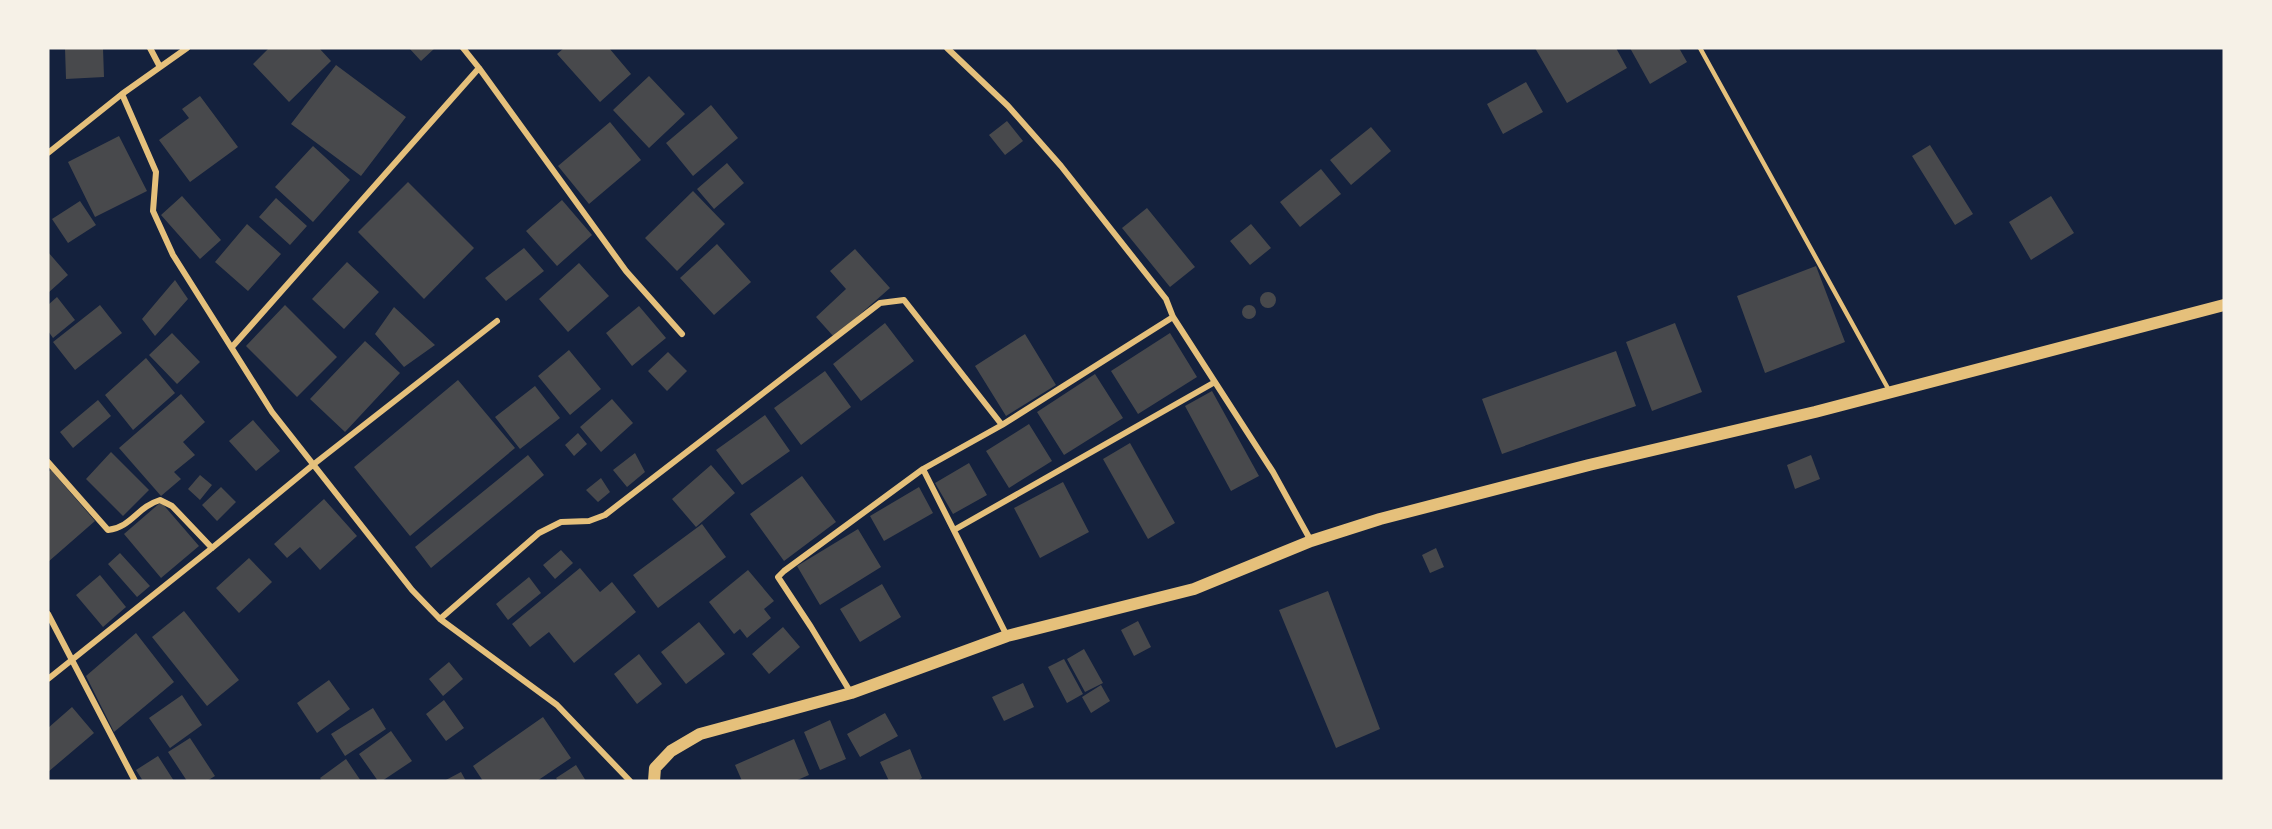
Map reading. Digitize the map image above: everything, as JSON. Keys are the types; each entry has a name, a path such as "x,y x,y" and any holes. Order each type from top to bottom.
{"main road":[{"path":"654,781 655,768 671,751 700,734 851,693 1007,636 1194,588 1311,541 1380,519 1588,465 1890,392 2224,305"}],"street":[{"path":"150,48 160,67"},
{"path":"48,153 122,94 187,48"},
{"path":"463,48 626,271 682,334"},
{"path":"947,48 1008,106 1061,166 1166,299 1173,317 1273,472 1311,541"},
{"path":"232,347 479,68"},
{"path":"122,94 156,172 153,211 173,255 272,412 412,590 440,620 557,705 630,781"},
{"path":"440,620 539,533 561,522 589,521 605,515 880,303 904,300 1002,425"},
{"path":"851,693 778,577 923,469 1002,425 1173,317"},
{"path":"48,680 314,464 497,321"},
{"path":"954,530 1215,382"},
{"path":"48,462 108,530 122,528 147,504 160,500 172,506 213,548"},
{"path":"923,469 1007,636"},
{"path":"48,614 135,781"}],"lane":[{"path":"1700,48 1890,392"}],"building":[{"path":"65,48 103,48 104,77 66,79"},
{"path":"269,48 319,48 331,61 289,102 253,64"},
{"path":"409,48 435,48 421,61"},
{"path":"564,48 609,48 631,74 600,102 557,54"},
{"path":"1535,48 1616,48 1627,68 1567,103"},
{"path":"1630,48 1679,48 1687,62 1650,84"},
{"path":"336,65 406,117 361,176 291,124"},
{"path":"649,76 685,114 649,148 613,110"},
{"path":"1526,82 1543,112 1503,134 1487,104"},
{"path":"200,96 238,147 190,182 159,140 189,118 182,109"},
{"path":"711,105 738,138 693,176 666,143"},
{"path":"1007,121 1023,141 1005,155 989,135"},
{"path":"610,122 641,160 589,204 558,166"},
{"path":"1371,127 1391,151 1351,185 1330,160"},
{"path":"119,136 147,191 95,217 68,162"},
{"path":"1930,145 1973,214 1955,225 1912,156"},
{"path":"313,146 350,180 313,222 275,187"},
{"path":"727,163 744,183 714,209 697,189"},
{"path":"1321,169 1341,194 1300,227 1280,202"},
{"path":"408,182 474,248 424,299 358,232"},
{"path":"693,191 725,224 677,271 645,238"},
{"path":"182,196 221,240 200,259 161,215"},
{"path":"2051,196 2074,233 2031,260 2009,222"},
{"path":"276,198 307,226 290,245 259,217"},
{"path":"562,200 592,235 557,266 526,231"},
{"path":"80,201 96,225 68,243 52,219"},
{"path":"1147,208 1195,267 1170,287 1122,228"},
{"path":"247,224 281,254 248,291 215,262"},
{"path":"1251,224 1271,248 1250,265 1230,241"},
{"path":"717,244 751,282 714,315 680,278"},
{"path":"524,248 544,271 506,301 485,278"},
{"path":"855,249 890,288 834,337 816,317 846,289 830,271"},
{"path":"48,252 68,275 48,293"},
{"path":"347,262 379,292 344,329 312,299"},
{"path":"579,263 609,296 568,332 539,299"},
{"path":"1816,266 1845,342 1765,373 1737,296"},
{"path":"175,280 188,299 155,336 142,319"},
{"path":"1268,292 1274,294 1276,300 1274,306 1268,308 1262,306 1260,300 1262,294"},
{"path":"57,297 75,320 53,338 48,331 48,305"},
{"path":"100,305 122,333 75,370 53,342"},
{"path":"285,305 337,357 297,397 246,346"},
{"path":"1249,305 1254,307 1256,312 1254,317 1249,319 1244,317 1242,312 1244,307"},
{"path":"639,306 666,338 632,366 606,333"},
{"path":"394,307 435,345 404,367 375,334"},
{"path":"885,323 914,361 861,401 833,364"},
{"path":"1675,323 1702,392 1652,411 1626,342"},
{"path":"172,333 200,362 177,384 149,355"},
{"path":"1170,333 1197,377 1138,414 1111,371"},
{"path":"1025,334 1056,385 1006,416 975,366"},
{"path":"365,341 400,373 345,432 310,399"},
{"path":"569,350 601,389 570,415 538,376"},
{"path":"1616,351 1636,406 1502,454 1482,399"},
{"path":"668,352 687,371 667,391 648,371"},
{"path":"146,358 175,393 133,430 105,395"},
{"path":"825,371 851,407 801,445 774,408"},
{"path":"1095,374 1123,418 1064,455 1037,412"},
{"path":"458,380 515,448 410,536 354,467"},
{"path":"535,386 560,418 520,449 495,417"},
{"path":"1212,391 1259,476 1231,491 1185,406"},
{"path":"181,394 205,422 183,442 195,455 174,472 181,479 161,496 119,448"},
{"path":"612,399 633,423 601,452 580,427"},
{"path":"98,400 111,416 73,448 60,432"},
{"path":"765,415 790,451 742,485 716,450"},
{"path":"253,420 280,451 256,471 229,441"},
{"path":"1029,424 1052,461 1009,488 986,451"},
{"path":"578,433 587,444 574,456 565,445"},
{"path":"1130,443 1175,523 1148,539 1103,459"},
{"path":"111,452 149,490 123,516 86,479"},
{"path":"635,453 645,472 627,487 613,470"},
{"path":"528,455 544,475 431,568 415,547"},
{"path":"1811,455 1820,479 1795,489 1787,465"},
{"path":"969,463 987,495 953,514 935,483"},
{"path":"711,465 735,493 696,527 672,499"},
{"path":"51,470 95,521 48,562 48,472"},
{"path":"200,475 212,485 200,500 188,489"},
{"path":"802,476 836,522 784,561 750,514"},
{"path":"601,478 610,492 598,502 586,490"},
{"path":"1063,482 1089,532 1040,558 1014,508"},
{"path":"221,487 236,502 217,521 202,505"},
{"path":"919,487 933,513 884,541 870,516"},
{"path":"324,499 357,536 320,570 300,547 287,558 274,544"},
{"path":"161,502 199,546 161,578 124,534"},
{"path":"702,524 726,557 658,608 633,575"},
{"path":"858,529 881,567 820,605 797,566"},
{"path":"1436,548 1444,567 1430,573 1422,555"},
{"path":"561,550 573,563 555,579 543,565"},
{"path":"120,553 150,586 137,597 108,564"},
{"path":"249,558 272,582 239,613 216,588"},
{"path":"580,568 600,592 612,582 636,612 574,663 549,632 530,647 512,624"},
{"path":"748,570 774,601 764,609 771,618 747,638 740,629 734,634 709,602"},
{"path":"100,575 126,607 103,627 76,595"},
{"path":"529,577 541,593 508,620 496,604"},
{"path":"882,584 901,617 860,642 840,609"},
{"path":"1328,591 1380,729 1336,748 1279,610"},
{"path":"184,611 239,680 207,706 152,637"},
{"path":"1138,621 1151,647 1134,656 1121,630"},
{"path":"699,622 725,654 686,684 661,652"},
{"path":"783,627 800,647 769,674 752,654"},
{"path":"136,633 174,682 114,732 86,676"},
{"path":"1084,649 1103,683 1085,692 1067,659"},
{"path":"639,654 662,684 637,704 614,674"},
{"path":"1064,659 1083,694 1067,703 1048,667"},
{"path":"449,662 463,679 443,696 429,679"},
{"path":"329,680 350,709 317,733 297,703"},
{"path":"1023,683 1034,707 1004,721 992,697"},
{"path":"1101,685 1110,701 1091,713 1082,697"},
{"path":"182,695 202,725 170,748 149,718"},
{"path":"444,700 464,728 446,741 426,714"},
{"path":"72,707 94,733 48,772 48,728"},
{"path":"373,708 386,729 345,756 331,734"},
{"path":"885,713 898,736 860,757 847,734"},
{"path":"543,717 571,758 537,781 483,781 473,766"},
{"path":"830,720 846,759 820,770 804,732"},
{"path":"391,731 412,761 382,781 378,781 359,754"},
{"path":"190,738 215,776 207,781 187,781 168,752"},
{"path":"794,739 809,775 795,781 742,781 735,765"},
{"path":"910,749 922,778 917,781 889,781 880,762"},
{"path":"158,756 174,781 143,781 136,770"},
{"path":"346,759 361,781 322,781 320,778"},
{"path":"576,765 586,781 558,781 556,778"},
{"path":"461,772 466,781 444,781"}]}
